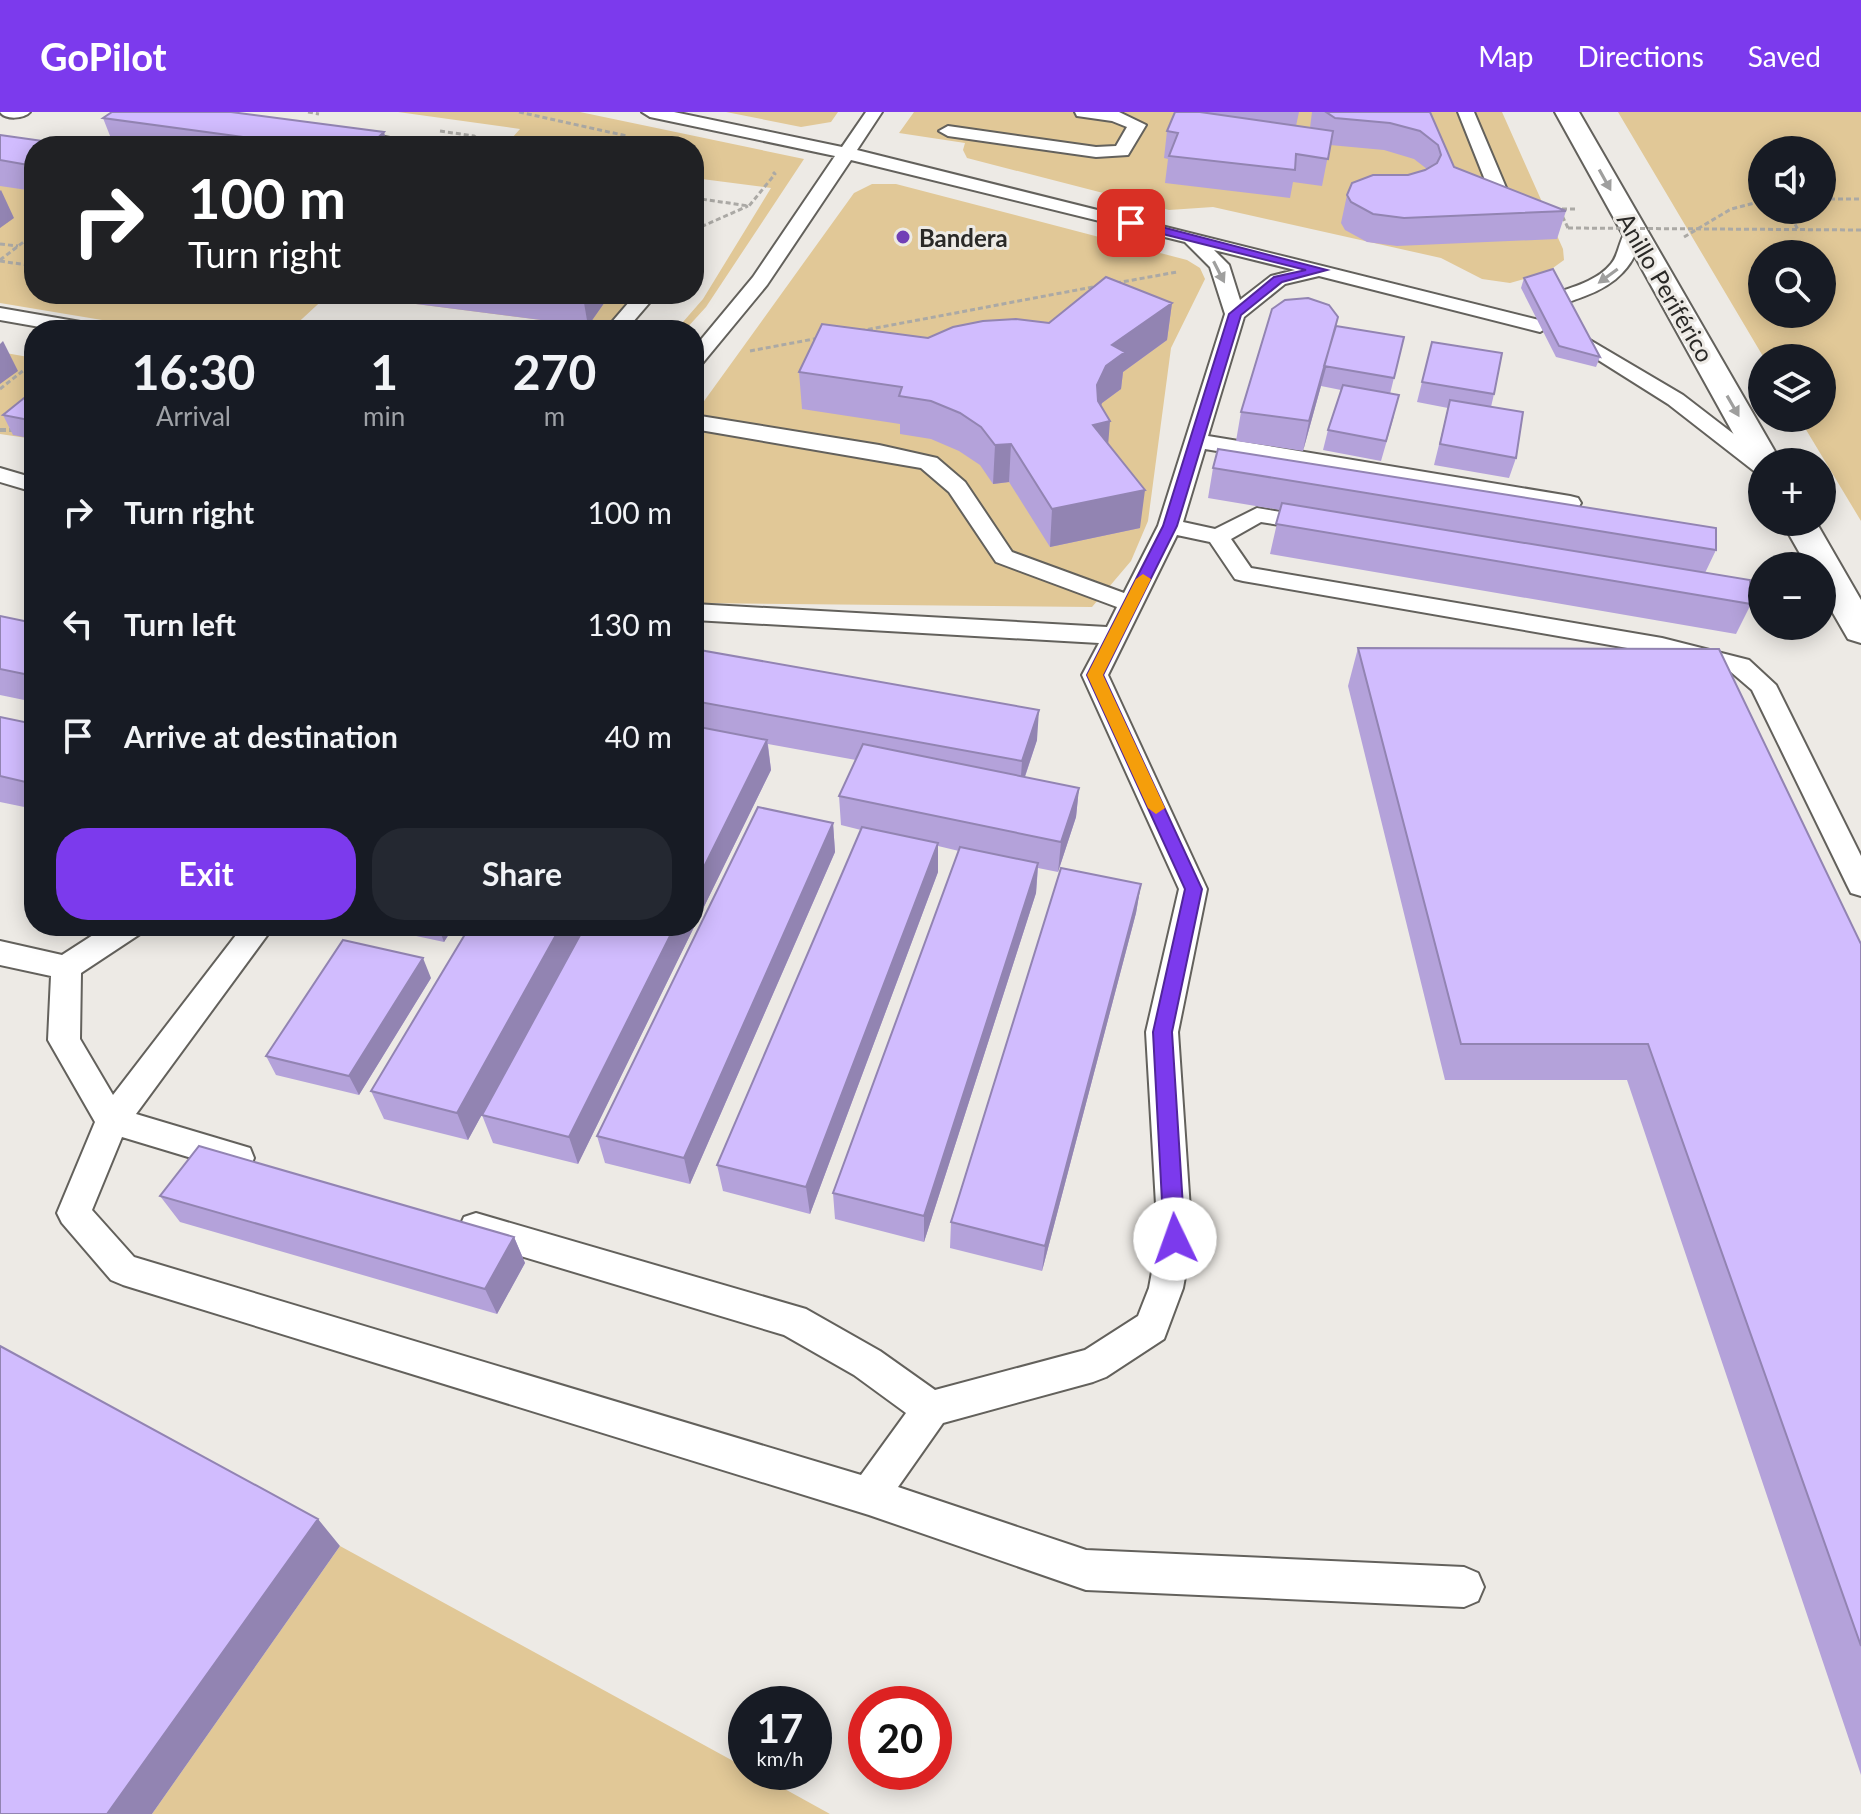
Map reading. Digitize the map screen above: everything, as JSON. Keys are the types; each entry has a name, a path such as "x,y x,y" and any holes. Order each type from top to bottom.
{"main road":[{"name":"Anillo Periférico","path":"1567,112 1755,448"},
{"path":"1807,536 1861,631"}],"lane":[{"path":"7,112 22,112"},
{"path":"650,112 844,152 1540,326"},
{"path":"704,349 760,281 844,152 874,112"},
{"path":"921,171 961,112"},
{"path":"948,131 1096,152 1122,151 1137,125 1115,116 1083,112"},
{"path":"1466,112 1498,190"},
{"path":"331,134 344,136"},
{"path":"1560,298 1592,287 1616,273 1630,254 1634,232"},
{"path":"1190,238 1219,265 1235,314"},
{"path":"869,1496 931,1409 1093,1365 1151,1327 1166,1288 1175,1239 1162,1032 1193,889 1095,675 1170,526 1235,314 1278,280 1321,270"},
{"path":"1468,307 1528,303"},
{"path":"624,320 638,304"},
{"path":"0,314 34,320"},
{"path":"1583,342 1652,382 1748,452"},
{"path":"704,424 929,463 957,487 1004,557 1131,604"},
{"path":"1196,441 1570,503"},
{"path":"0,475 24,482"},
{"path":"1170,526 1218,537 1257,515 1335,527"},
{"path":"1218,537 1243,574 1662,646 1740,666 1763,685 1861,885"},
{"path":"704,613 1115,636"},
{"path":"0,953 66,968 115,936"},
{"path":"251,936 112,1121 74,1213 123,1269 869,1496 1086,1570 1464,1587"},
{"path":"66,968 64,1040 112,1121 264,1165"},
{"path":"445,1219 793,1321 867,1363 931,1409"}],"path":[{"path":"519,112 627,136"},
{"path":"704,226 749,206 768,183"},
{"path":"704,199 749,206"},
{"path":"1836,199 1861,199"},
{"path":"1651,261 1731,209 1748,205"},
{"path":"1559,209 1568,228 1861,230"},
{"path":"1794,224 1798,230"},
{"path":"0,260 24,242"},
{"path":"0,244 18,246"},
{"path":"0,260 24,264"},
{"path":"847,333 1184,270"},
{"path":"740,353 832,336"},
{"path":"0,389 24,370"},
{"path":"0,430 12,431 23,422"}],"shaded area":[{"path":"398,112 580,112 694,136 514,136 520,129"},
{"path":"726,112 838,112 831,122 801,127"},
{"path":"914,112 1502,112 1563,249 1564,260 1546,273 1510,283 1482,279 1441,258 1213,207 1169,210 967,158 963,150 965,143 899,133"},
{"path":"1618,112 1861,112 1861,521 1836,479 1836,448 1817,448 1807,432 1836,432 1836,344 1756,344"},
{"path":"704,138 804,159 706,307 694,320 685,320 699,304 704,304 704,297 771,188 704,179"},
{"path":"24,154 24,304 318,304 301,320 102,320 0,303 0,161"},
{"path":"872,184 896,184 1187,260 1200,268 1205,279 1171,348 1148,521 1131,561 1092,607 704,603 704,401 854,193"},
{"path":"417,304 642,304 627,320 542,320"},
{"path":"0,352 24,356 24,438 0,434"},
{"path":"340,1546 728,1758 728,1790 787,1790 830,1814 152,1814"}],"building":[{"path":"112,112 231,112 384,132 380,136 236,136 103,118"},
{"path":"1175,112 1200,112 1333,131 1328,159 1296,154 1295,170 1169,156 1178,133 1167,131"},
{"path":"1326,112 1430,112 1454,167 1566,211 1404,218 1373,214 1351,202 1347,195 1352,183 1373,175 1408,175 1425,170 1437,163 1441,155 1438,145 1420,131 1390,123 1335,118"},
{"path":"0,135 24,138 24,164 0,160"},
{"path":"1553,269 1600,357 1559,346 1524,278"},
{"path":"1106,277 1172,303 1112,345 1125,352 1106,366 1097,385 1098,401 1110,421 1093,425 1145,490 1052,509 1011,444 995,445 981,427 960,413 931,401 899,396 902,387 799,372 822,324 928,338 953,327 983,321 1016,319 1049,323"},
{"path":"1308,298 1329,305 1338,317 1309,421 1241,412 1272,309 1285,300"},
{"path":"1336,326 1404,337 1394,378 1324,366"},
{"path":"1432,342 1502,353 1494,394 1422,382"},
{"path":"1343,385 1399,395 1386,441 1328,430"},
{"path":"24,398 24,419 3,415"},
{"path":"1450,400 1523,412 1516,458 1440,444"},
{"path":"1218,449 1716,528 1716,550 1213,468"},
{"path":"1282,503 1748,580 1748,603 1276,524"},
{"path":"0,616 24,621 24,674 0,669"},
{"path":"1358,648 1719,649 1861,944 1861,1646 1648,1044 1461,1044"},
{"path":"704,651 1039,710 1022,761 704,703"},
{"path":"0,717 24,722 24,782 0,776"},
{"path":"704,728 767,740 704,867"},
{"path":"863,744 1079,788 1061,842 839,796"},
{"path":"758,807 833,823 684,1158 597,1136 695,936 704,936 704,917"},
{"path":"862,827 938,843 806,1187 717,1165"},
{"path":"960,847 1038,863 924,1216 833,1193"},
{"path":"1061,868 1141,884 1045,1246 951,1222"},
{"path":"464,936 555,936 457,1113 371,1091"},
{"path":"580,936 670,936 569,1137 482,1115"},
{"path":"343,940 423,958 349,1076 266,1056"},
{"path":"199,1146 514,1237 485,1289 160,1196"},
{"path":"0,1346 318,1519 107,1814 0,1814"}],"slow traffic":[{"path":"1143,579 1095,675 1156,808"}],"place":[{"name":"Bandera","path":"903,237"}],"route":[{"path":"1131,223 1321,270 1278,280 1235,314 1170,526 1095,675 1193,889 1162,1032 1175,1239"}]}
